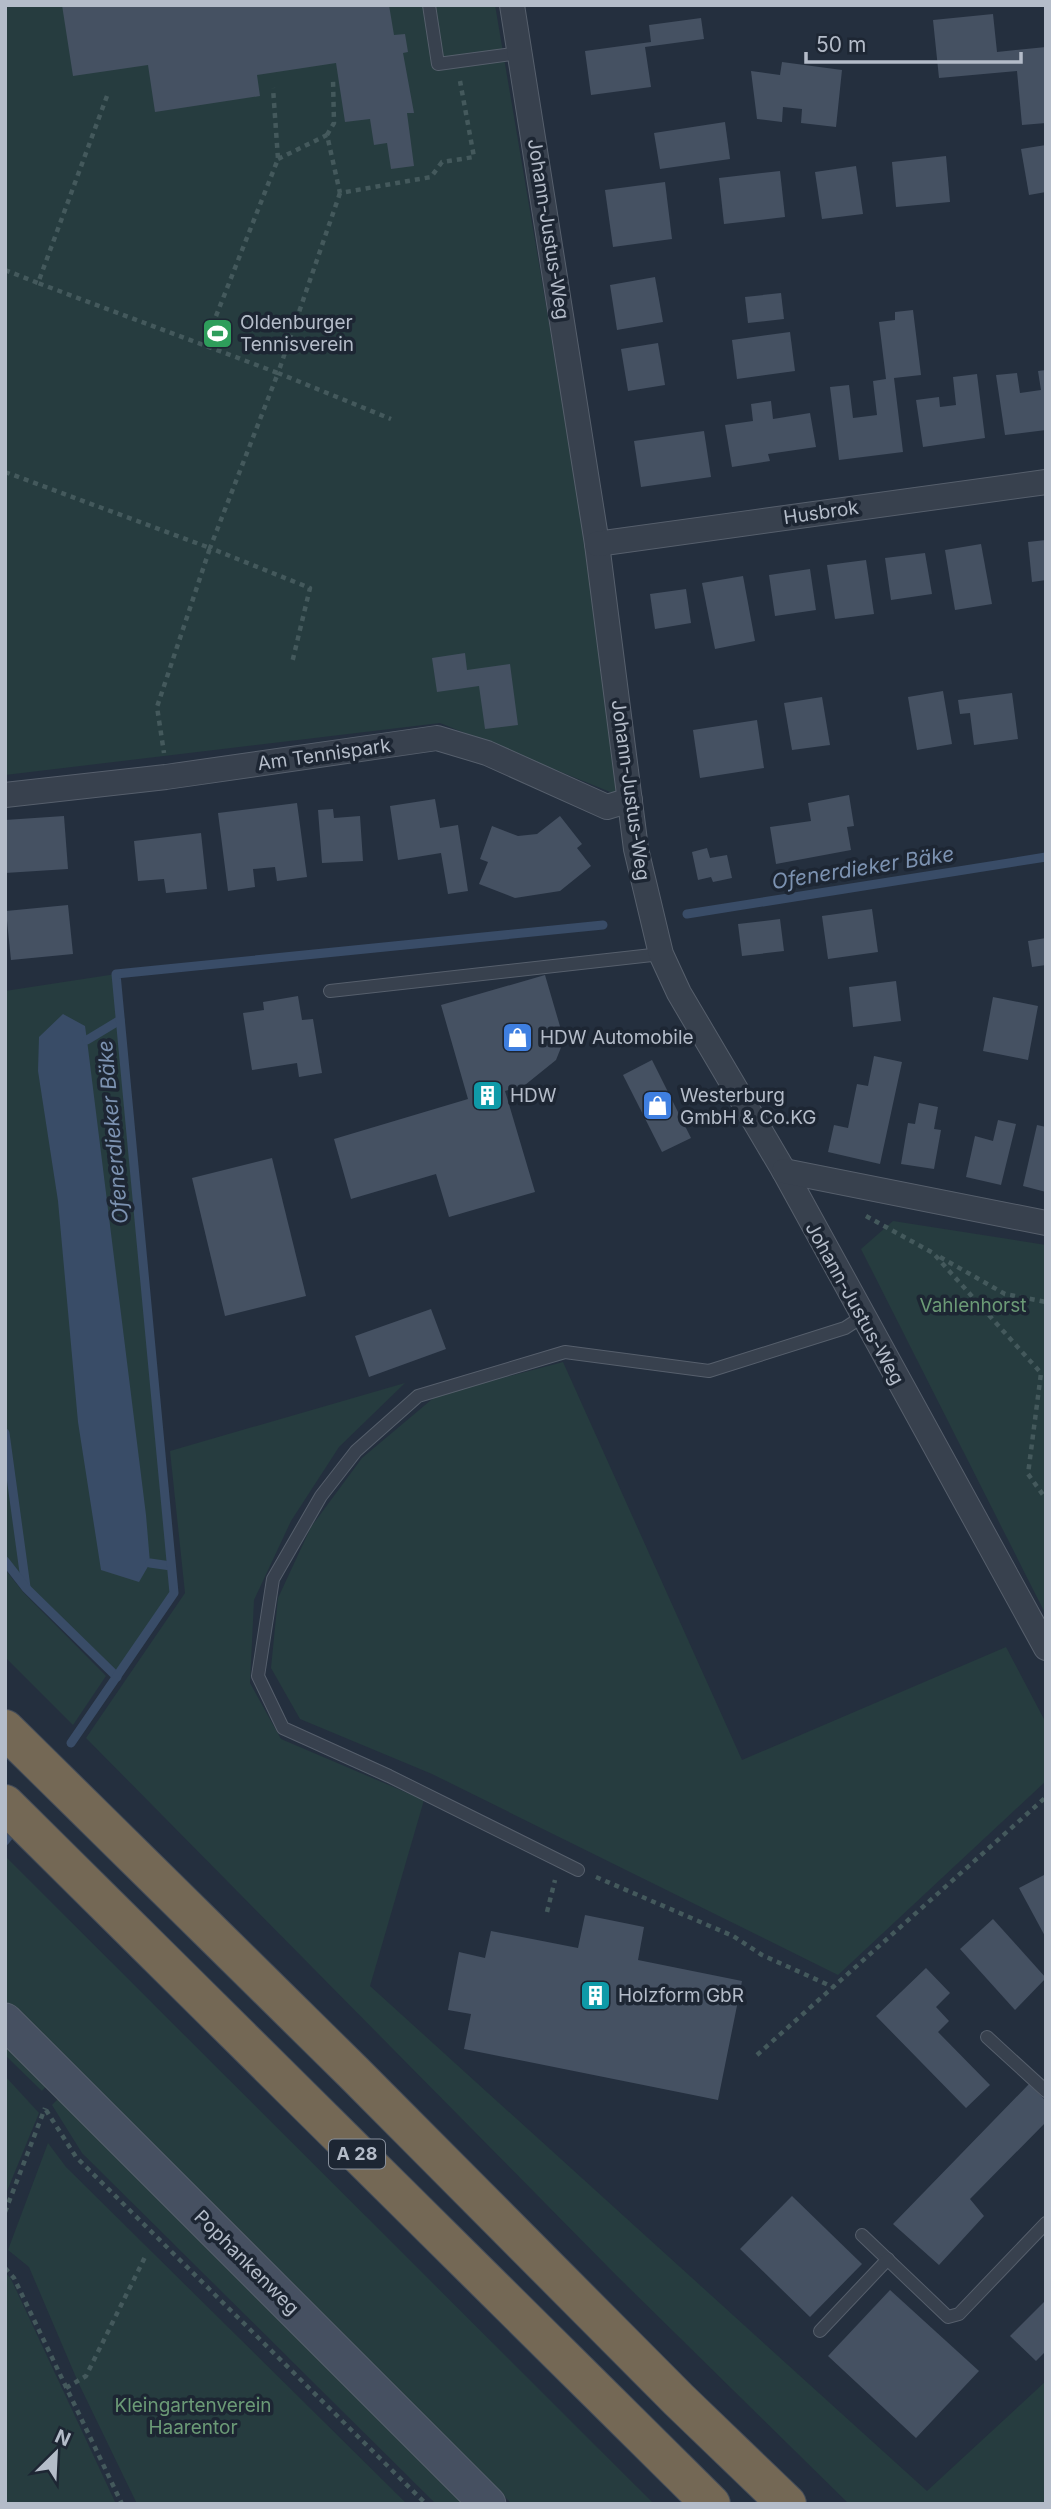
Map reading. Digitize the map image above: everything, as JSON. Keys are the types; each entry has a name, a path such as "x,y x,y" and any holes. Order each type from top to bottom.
{"highway":[{"name":"A 28","path":"5,1729 353,2072 679,2400 788,2504"},
{"name":"A 28","path":"5,1804 711,2504"}],"street":[{"name":"Johann-Justus-Weg","path":"512,5 597,544 636,849 661,954 679,993 784,1171 1046,1648"},
{"name":"Husbrok","path":"597,544 1046,482"},
{"name":"Am Tennispark","path":"5,795 166,777 436,738 487,753 607,807 630,800"},
{"path":"784,1171 1046,1223"},
{"name":"Pophankenweg","path":"5,2021 52,2090 488,2504"}],"lane":[{"path":"429,5 438,64 519,53"},
{"path":"330,991 661,954"},
{"path":"578,1870 389,1776 284,1728 258,1676 273,1578 321,1496 356,1451 418,1396 565,1352 709,1371 845,1328 862,1317"},
{"path":"987,2037 1046,2091"},
{"path":"862,2235 948,2317 959,2314 1046,2223"},
{"path":"820,2331 888,2259"}],"path":[{"path":"340,193 431,177 442,162 474,158 462,83 438,64"},
{"path":"278,159 327,135 334,122 333,79"},
{"path":"205,344 278,159 273,88"},
{"path":"38,283 107,96"},
{"path":"166,777 157,707 210,548 278,373 340,193 327,135"},
{"path":"5,270 205,344 391,419"},
{"path":"5,472 310,588 292,663"},
{"path":"864,1215 1005,1294 1046,1302"},
{"path":"933,1253 1041,1373 1028,1474 1046,1499"},
{"path":"757,2055 1046,1797"},
{"path":"547,1912 557,1870 578,1870 733,1936 762,1955 833,1987"},
{"path":"52,2090 45,2108 76,2157 426,2504"},
{"path":"5,2212 52,2090"},
{"path":"66,2388 86,2376 146,2255"},
{"path":"5,2268 13,2278 122,2504"}],"green space":[{"name":"Oldenburger Tennisverein","path":"5,5 495,5 630,800 440,723 5,775"},
{"path":"116,974 174,1593 117,1677 26,1588 5,1560 5,991"},
{"name":"Vahlenhorst","path":"893,1221 1046,1245 1046,1615 861,1249"},
{"path":"563,1362 742,1760 1006,1647 1046,1723 1046,1781 838,1975 432,1774 300,1719 271,1668 278,1598 311,1527 362,1458 437,1395"},
{"path":"405,1383 339,1447 291,1521 254,1600 250,1683 281,1739 424,1800 370,1986 927,2491 1046,2381 1046,2504 849,2504 616,2275 86,1738 185,1593 170,1451"},
{"path":"5,1569 23,1592 106,1676 73,1725 5,1657"},
{"path":"5,1856 654,2504 512,2504 5,2000"},
{"path":"5,2043 47,2085 42,2091 5,2055"},
{"path":"5,2076 39,2113 5,2196"},
{"path":"60,2097 467,2504 436,2504 82,2153 52,2105"},
{"name":"Kleingartenverein Haarentor","path":"48,2143 66,2167 407,2504 137,2504 78,2382 29,2267 8,2250"},
{"path":"5,2272 11,2279 116,2504 5,2504"}],"water":[{"path":"63,1014 85,1026 87,1040 146,1515 150,1563 139,1582 101,1570 78,1422 58,1201 38,1071 39,1037"}],"building":[{"path":"62,5 389,5 394,35 405,34 408,52 403,53 414,113 407,113 414,166 391,169 387,143 374,145 370,119 345,122 336,63 257,75 260,96 155,112 148,65 73,76"},
{"path":"993,14 997,52 1046,47 1046,123 1022,125 1017,71 939,78 933,20"},
{"path":"701,18 704,39 645,47 651,87 591,95 585,51 651,42 649,25"},
{"path":"782,62 842,70 836,127 801,123 802,109 783,107 782,122 757,119 751,71 780,75"},
{"path":"725,122 730,159 660,169 654,133"},
{"path":"1046,145 1046,192 1029,195 1021,149"},
{"path":"946,156 950,202 896,207 892,162"},
{"path":"856,166 863,214 822,219 815,172"},
{"path":"780,171 785,217 724,224 719,178"},
{"path":"665,182 672,239 613,247 605,190"},
{"path":"655,277 663,322 617,330 610,285"},
{"path":"781,293 784,319 748,323 745,297"},
{"path":"913,310 921,375 894,378 903,452 839,460 830,387 849,385 853,418 877,415 873,381 886,379 879,322 895,320 895,312"},
{"path":"790,332 795,371 737,379 732,340"},
{"path":"658,343 665,385 628,391 621,349"},
{"path":"1046,370 1046,430 1005,435 996,375 1017,373 1020,393 1041,390 1038,371"},
{"path":"977,374 985,438 923,447 916,400 939,397 940,407 956,405 953,377"},
{"path":"771,401 773,419 810,413 816,447 768,454 770,461 732,467 725,425 753,421 751,404"},
{"path":"704,431 711,477 641,487 634,441"},
{"path":"1046,540 1046,580 1032,582 1028,542"},
{"path":"981,544 992,604 955,610 945,550"},
{"path":"925,553 932,594 891,600 885,558"},
{"path":"866,560 874,614 835,619 827,565"},
{"path":"810,569 816,610 775,616 769,575"},
{"path":"743,576 755,641 715,649 702,583"},
{"path":"686,589 691,623 655,629 650,594"},
{"path":"465,653 467,670 510,664 518,725 485,729 479,686 437,692 432,658"},
{"path":"943,691 952,744 917,750 908,697"},
{"path":"1012,693 1018,739 974,745 970,713 960,714 958,700"},
{"path":"822,697 830,745 792,750 784,703"},
{"path":"757,720 764,768 700,778 693,730"},
{"path":"849,795 854,826 847,827 851,850 776,864 770,827 811,821 808,803"},
{"path":"435,799 440,828 458,825 468,891 448,894 441,853 398,860 390,806"},
{"path":"297,803 307,877 277,881 275,867 253,869 255,887 228,891 218,813"},
{"path":"333,809 334,818 360,816 363,861 322,863 318,810"},
{"path":"64,816 68,869 5,873 5,820"},
{"path":"560,816 582,844 577,848 591,866 560,891 515,898 479,884 488,862 480,859 492,826 518,836 537,834"},
{"path":"201,833 207,889 166,893 164,879 138,881 134,841"},
{"path":"707,848 710,858 727,855 732,878 713,882 711,877 698,880 692,852"},
{"path":"68,905 73,954 11,960 6,911"},
{"path":"872,909 878,952 828,959 822,916"},
{"path":"780,919 784,951 742,956 738,924"},
{"path":"1046,938 1046,965 1032,967 1028,941"},
{"name":"HDW","path":"545,975 564,1040 556,1060 525,1085 505,1091 535,1192 449,1217 436,1174 351,1199 334,1139 468,1099 441,1005"},
{"path":"896,981 901,1021 853,1027 849,987"},
{"path":"298,996 302,1020 313,1019 322,1073 299,1077 297,1063 252,1070 243,1013 264,1010 263,1002"},
{"path":"993,997 1038,1006 1028,1060 983,1051"},
{"path":"874,1056 902,1062 880,1164 828,1152 834,1125 848,1128 857,1084 868,1086"},
{"name":"Westerburg GmbH & Co.KG","path":"652,1060 691,1138 662,1152 623,1075"},
{"path":"919,1103 938,1107 934,1129 941,1130 934,1169 901,1164 908,1123 915,1124"},
{"path":"998,1120 1016,1124 1001,1185 966,1177 975,1136 993,1141"},
{"path":"1037,1125 1046,1127 1046,1192 1023,1186"},
{"path":"272,1158 306,1296 225,1316 192,1178"},
{"path":"431,1309 446,1349 369,1377 355,1336"},
{"path":"1046,1874 1046,1938 1019,1888"},
{"name":"Holzform GbR","path":"585,1915 644,1927 638,1960 742,1981 718,2100 464,2049 471,2014 448,2010 459,1952 485,1958 491,1931 578,1948"},
{"path":"993,1919 1046,1978 1015,2010 960,1949"},
{"path":"926,1968 950,1993 936,2007 949,2021 938,2032 990,2085 966,2108 876,2016"},
{"path":"1029,2084 1046,2101 1046,2122 970,2199 984,2216 939,2265 893,2224"},
{"path":"792,2196 862,2264 810,2317 740,2249"},
{"path":"890,2290 979,2371 916,2438 828,2356"},
{"path":"1046,2300 1046,2351 1036,2361 1010,2336"}],"waterway":[{"name":"Ofenerdieker Bäke","path":"687,914 1046,857"},
{"name":"Ofenerdieker Bäke","path":"71,1743 174,1593 116,974 603,925"},
{"path":"87,1040 120,1020"},
{"path":"5,1433 26,1587"},
{"path":"5,1561 26,1588 117,1677"},
{"path":"150,1563 171,1566"},
{"name":"Ofenerdieker Bäke","path":"5,1841 9,1836"}],"place":[{"name":"Oldenburger Tennisverein","path":"217,333"},
{"name":"HDW Automobile","path":"517,1037"},
{"name":"HDW","path":"487,1095"},
{"name":"Westerburg GmbH & Co.KG","path":"657,1106"},
{"name":"Holzform GbR","path":"595,1995"}]}
